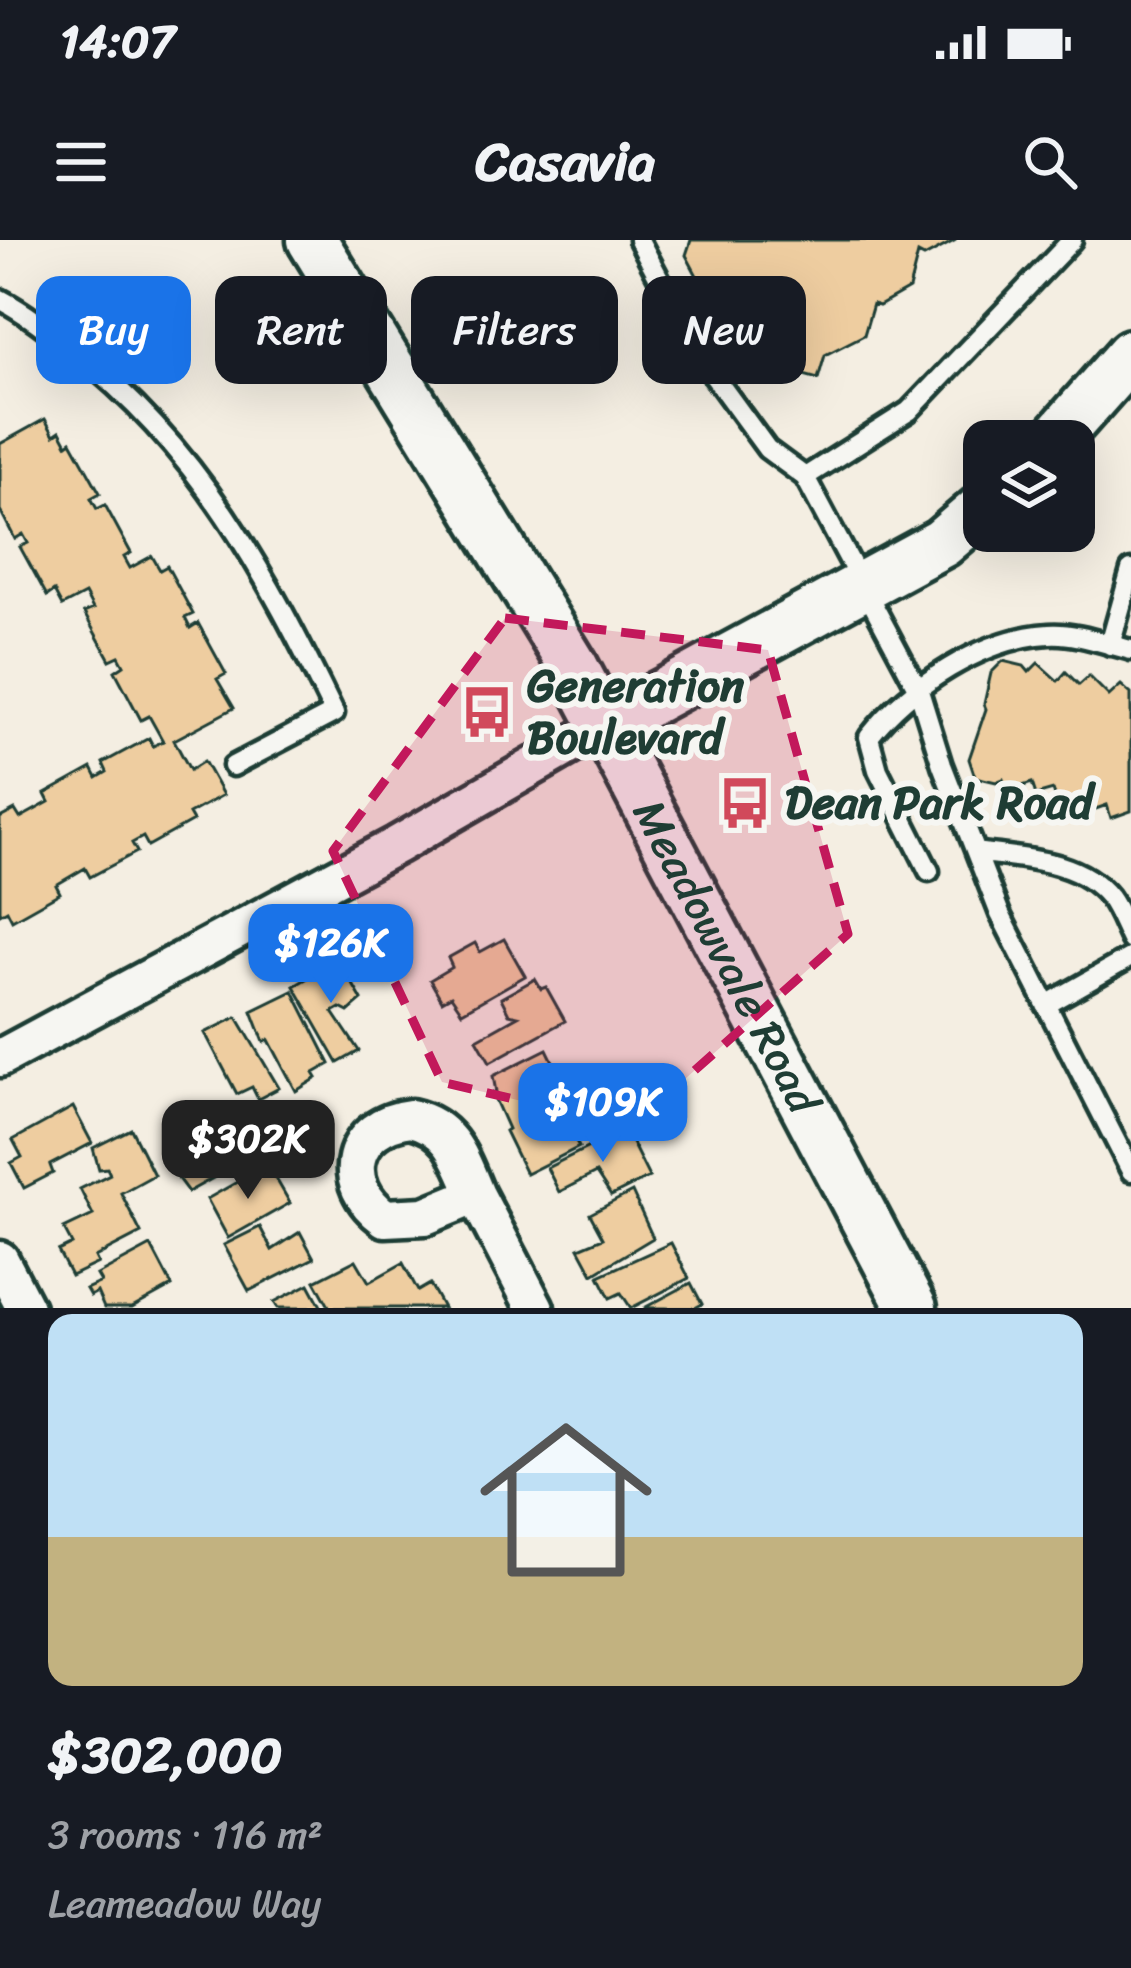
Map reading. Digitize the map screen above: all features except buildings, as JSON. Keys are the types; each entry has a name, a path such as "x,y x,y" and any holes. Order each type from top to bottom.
{"main road":[{"name":"Meadowvale Road","path":"312,240 573,666 912,1308"},
{"path":"1073,420 1131,354"},
{"path":"602,727 941,543 963,525"}],"street":[{"path":"0,1058 397,845 602,727"},
{"path":"476,1196 535,1308"},
{"path":"0,1260 25,1308"}],"lane":[{"path":"639,240 702,360 767,449 806,477 919,691 942,765 1000,914 1131,1172"},
{"path":"806,477 909,411 1072,240"},
{"path":"0,299 28,314 118,385 147,415 230,523 299,641 334,712 233,766"},
{"path":"1110,645 1131,570"},
{"path":"929,871 878,770 869,737 891,710 975,655 1011,640 1054,633 1131,650"},
{"path":"976,852 1052,863 1083,874 1110,897 1131,940"},
{"path":"1046,1005 1131,957"}],"highlighted area":[{"path":"505,618 768,650 848,934 631,1127 442,1082 333,851"}],"place":[{"name":"Generation Boulevard","path":"487,712"},
{"name":"Dean Park Road","path":"745,803"}]}
